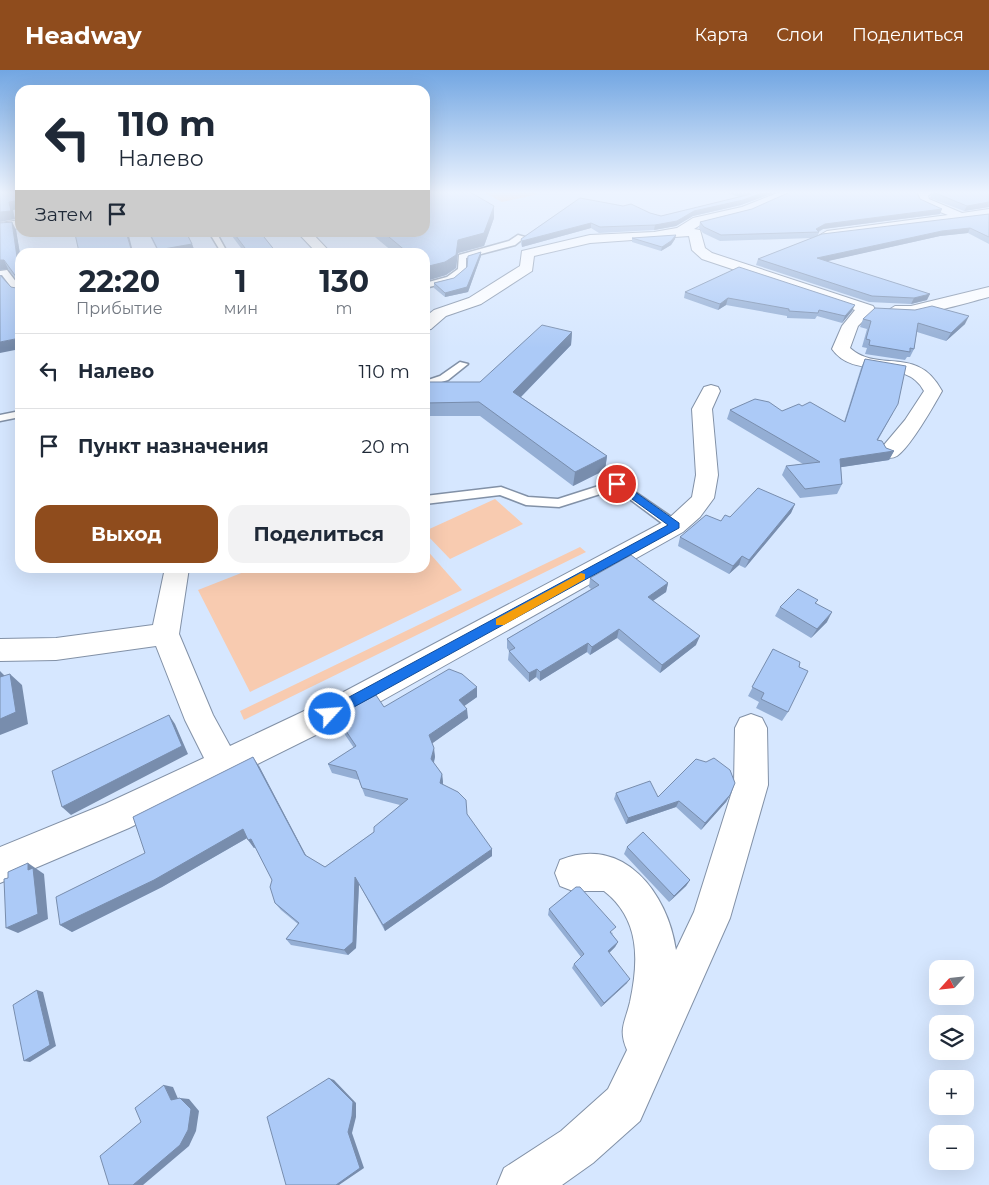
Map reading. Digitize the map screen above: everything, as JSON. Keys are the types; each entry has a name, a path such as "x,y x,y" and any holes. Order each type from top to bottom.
{"street":[{"path":"430,320 440,313 475,301 520,274 527,268 527,254 566,244"},
{"path":"696,244 699,250 707,256 866,310"},
{"path":"791,300 866,310 911,311 989,292"},
{"path":"866,310 856,317 846,331 841,349 843,352 861,359 916,371 930,381 933,391 918,417 889,452"},
{"path":"0,866 117,816 348,705 675,526 692,512 703,498 707,475 702,409 711,391"},
{"path":"176,573 165,634 200,720 224,765"},
{"path":"0,650 56,649 165,634"},
{"path":"521,1185 577,1147 624,1105 711,918 751,785 751,728"},
{"path":"573,873 590,871 617,878 635,896 655,942 654,992 628,1095"}],"lane":[{"path":"430,284 450,278 462,270 462,257 508,244"},
{"path":"0,273 4,272 15,286"},
{"path":"430,382 444,378 463,364"},
{"path":"0,418 15,415"},
{"path":"430,499 501,491 526,501 559,503 613,481 675,526"}],"shaded area":[{"path":"495,499 523,524 450,559 430,538 430,529"},
{"path":"580,547 586,552 244,720 240,711"},
{"path":"430,554 462,590 250,692 198,590 241,573 430,573"}],"building":[{"path":"0,244 15,244 15,275 4,260 0,260"},
{"path":"77,244 130,244 131,248 78,248"},
{"path":"155,244 192,244 169,248 157,248"},
{"path":"242,244 270,244 273,248 245,248"},
{"path":"397,244 457,244 456,255 445,262 430,266 430,248 402,248"},
{"path":"652,244 666,244 662,247"},
{"path":"796,244 882,244 817,258 930,294 914,298 872,296 758,259"},
{"path":"481,252 467,287 445,293 434,283 454,278 467,267 468,256"},
{"path":"739,267 855,305 845,316 819,310 818,313 789,311 789,309 728,298 720,304 685,292"},
{"path":"0,275 11,287 15,288 15,339 0,342"},
{"path":"932,306 969,316 951,333 918,323 914,349 910,348 910,352 869,345 870,340 866,339 871,321 863,319 875,308 915,310"},
{"path":"542,325 572,332 513,392 607,456 575,472 479,402 430,403 430,382 480,382"},
{"path":"865,359 906,366 898,404 877,440 882,441 886,448 894,451 840,459 842,484 805,489 786,466 820,462 730,410 755,399 769,402 782,411 810,402 845,422"},
{"path":"758,488 795,504 749,560 742,556 733,566 680,537 706,515 721,521 725,515 730,517"},
{"path":"631,555 668,583 648,597 700,636 662,665 619,629 592,647 588,643 540,672 537,669 529,673 509,651 515,648 507,639 599,585 590,578"},
{"path":"798,589 818,600 815,603 832,612 817,629 780,607"},
{"path":"773,649 800,662 799,667 808,671 788,712 761,699 764,693 752,687"},
{"path":"449,669 462,674 477,687 459,700 467,709 429,735 434,748 431,759 442,774 440,783 458,792 466,800 467,814 492,849 383,925 355,877 353,942 344,950 286,939 299,923 275,903 270,887 272,880 251,839 248,840 243,829 154,880 60,925 56,897 145,853 133,817 253,757 305,855 325,867 374,832 374,827 408,799 362,788 356,771 328,764 356,746 336,716 376,695 384,707"},
{"path":"10,674 16,712 0,719 0,677"},
{"path":"169,715 182,746 62,807 52,771"},
{"path":"714,758 730,770 735,783 730,795 705,823 679,801 628,818 616,793 650,781 658,797 696,759 706,762"},
{"path":"643,832 690,880 674,896 627,847"},
{"path":"28,863 28,870 33,868 38,914 6,928 4,879 8,878 8,872"},
{"path":"576,887 580,887 616,927 610,932 618,942 608,951 630,979 604,1003 574,964 584,954 549,909"},
{"path":"37,990 50,1045 24,1061 13,1005"},
{"path":"329,1078 353,1102 348,1132 360,1168 336,1185 286,1185 267,1117"},
{"path":"164,1085 171,1100 180,1098 191,1109 188,1130 180,1145 133,1185 109,1185 100,1156 141,1122 135,1108"}],"slow traffic":[{"path":"500,622 581,577"}],"route":[{"path":"330,714 675,526 617,484"}]}
